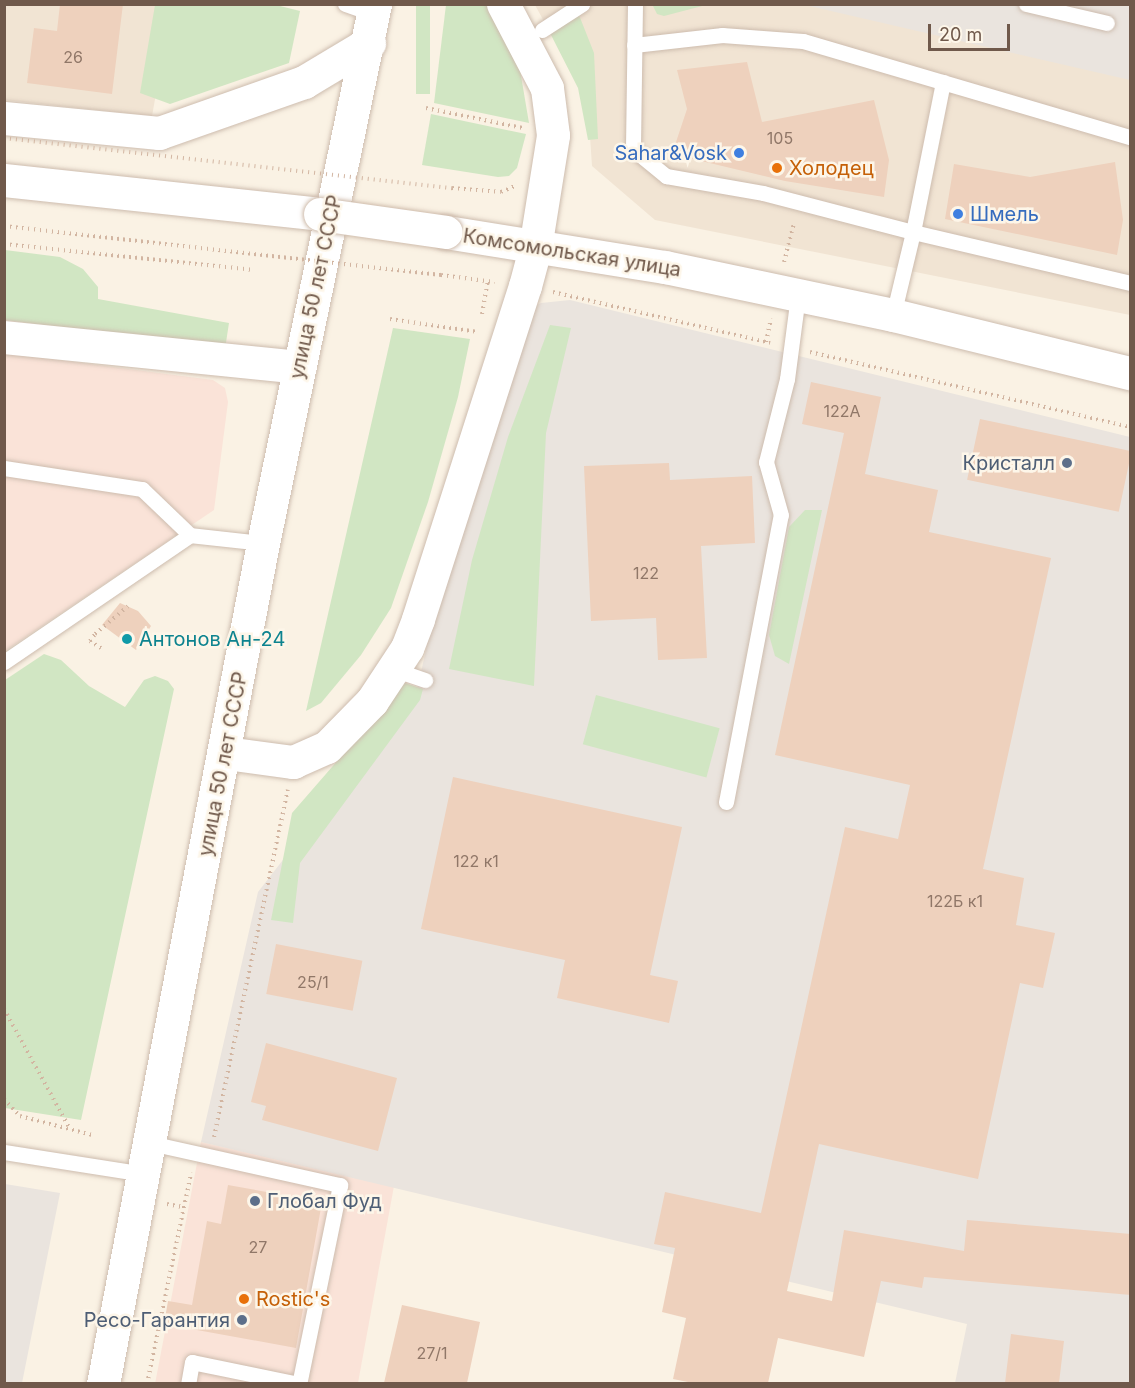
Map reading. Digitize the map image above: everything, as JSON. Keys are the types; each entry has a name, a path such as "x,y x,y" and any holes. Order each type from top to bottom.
{"main road":[{"path":"226,753 293,762 327,747 372,701 407,648 418,619 535,248 553,135 547,88 503,4"},
{"path":"4,118 159,133 304,82 366,16"},
{"name":"улица 50 лет СССР","path":"103,1383 366,16"},
{"name":"Комсомольская улица","path":"4,180 320,214 665,267 893,315 1131,373"},
{"path":"4,337 299,368"}],"lane":[{"path":"542,30 582,4"},
{"path":"635,4 633,149 646,162 666,176 763,193 912,232 1131,283"},
{"path":"1026,4 1107,23"},
{"path":"634,45 722,34 803,41 1131,137"},
{"path":"893,315 943,82"},
{"path":"726,802 781,515 766,462 787,379 798,295"},
{"path":"4,468 142,489 190,535 263,543"},
{"path":"4,662 190,535"},
{"path":"393,669 425,680"},
{"path":"4,1152 147,1159 210,1156 340,1185 299,1383 192,1362 188,1383"}],"path":[{"path":"426,108 525,128"},
{"path":"4,138 452,188 501,192 519,184"},
{"path":"4,226 441,275"},
{"path":"4,244 255,270"},
{"path":"390,319 479,332 488,281"},
{"path":"95,634 90,641 102,648"},
{"path":"147,1383 193,1161 208,1165 293,762"},
{"path":"4,1009 70,1129"},
{"path":"4,1099 20,1116 92,1135"}],"shaded area":[{"path":"5,5 172,5 152,116 5,100"},
{"path":"535,5 1130,5 1130,315 655,220 592,166 589,121 579,85"},
{"path":"805,5 1130,5 1130,80"},
{"path":"570,300 1130,437 1130,1383 955,1383 967,1324 201,1142 258,892 418,686 449,545 523,313 541,303"},
{"path":"5,353 213,380 225,388 228,402 214,510 5,651"},
{"path":"201,1142 394,1186 358,1383 155,1384"},
{"path":"5,1184 60,1193 22,1383 5,1383"}],"green space":[{"path":"652,4 706,5 664,16 657,14"},
{"path":"155,5 276,5 300,11 289,63 170,104 140,93"},
{"path":"416,5 430,5 430,94 416,94"},
{"path":"446,5 486,5 519,64 529,123 434,103"},
{"path":"579,15 594,53 598,139 588,140 578,88 550,33"},
{"path":"431,114 526,134 517,168 509,176 498,177 422,165"},
{"path":"5,250 60,257 83,269 98,287 98,299 229,323 225,349 5,320"},
{"path":"550,325 571,328 546,433 534,686 449,669 472,560 508,437"},
{"path":"393,328 470,339 458,397 428,502 391,608 361,655 321,703 306,711"},
{"path":"805,510 822,510 789,664 775,656 769,635 789,527"},
{"path":"44,654 61,660 89,686 125,707 144,680 155,676 168,681 174,689 81,1120 5,1108 5,680"},
{"path":"405,683 423,689 420,700 300,863 293,923 271,920 292,813"},
{"path":"596,695 720,728 706,777 583,744"}],"building":[{"path":"60,4 123,4 112,94 27,83 34,28 57,31"},
{"path":"747,62 762,122 874,100 889,160 884,197 785,181 672,154 687,109 677,70"},
{"path":"1115,162 1123,220 1117,255 945,219 954,164 1030,177"},
{"path":"811,382 881,397 865,474 938,490 929,532 1051,558 983,869 1024,878 1016,925 1055,933 1043,988 1020,983 978,1179 819,1144 787,1291 832,1301 844,1230 964,1251 967,1220 1131,1234 1131,1295 924,1277 922,1288 881,1281 864,1357 778,1338 768,1383 693,1383 673,1379 686,1318 662,1312 675,1248 654,1244 665,1192 761,1213 845,827 898,839 910,785 775,755 844,433 802,424"},
{"path":"980,419 1130,451 1119,512 967,480"},
{"path":"669,463 670,480 752,476 755,543 701,546 707,658 658,660 656,618 591,621 584,466"},
{"path":"120,603 138,611 151,626 136,650 102,625"},
{"path":"453,777 682,827 650,975 678,981 669,1023 557,998 565,960 421,929"},
{"path":"276,944 362,961 353,1011 266,994"},
{"path":"266,1043 397,1078 378,1151 262,1120 266,1106 251,1102"},
{"path":"228,1185 322,1202 296,1348 164,1324 168,1301 192,1305 207,1221 221,1224"},
{"path":"402,1305 480,1322 467,1383 384,1383"},
{"path":"1011,1334 1064,1341 1059,1383 1005,1383"}],"place":[{"name":"Sahar&Vosk","path":"739,153"},
{"name":"Холодец","path":"777,168"},
{"name":"Шмель","path":"958,214"},
{"name":"Кристалл","path":"1067,463"},
{"name":"Антонов Ан-24","path":"127,639"},
{"name":"Глобал Фуд","path":"255,1201"},
{"name":"Rostic's","path":"244,1299"},
{"name":"Ресо-Гарантия","path":"242,1320"}]}
